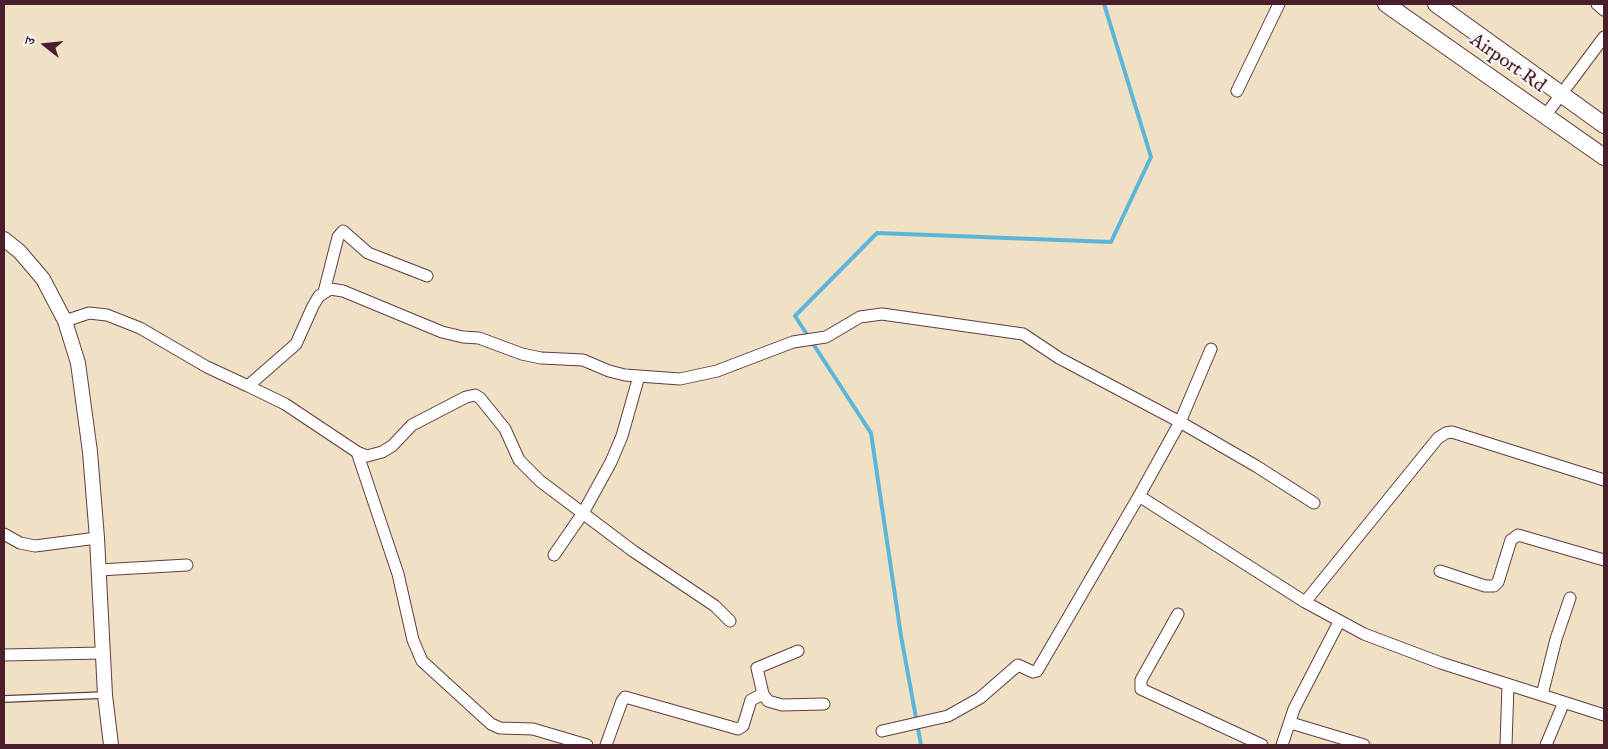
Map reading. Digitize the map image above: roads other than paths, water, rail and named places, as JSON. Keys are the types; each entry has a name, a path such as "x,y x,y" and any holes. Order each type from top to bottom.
{"main road":[{"name":"Airport Rd","path":"1386,4 1604,158"},
{"path":"1436,4 1604,125"}],"street":[{"path":"1237,91 1279,4"},
{"path":"1597,4 1604,10"},
{"path":"1545,116 1604,36"},
{"path":"248,386 296,344 313,306 324,292 338,237 343,231 368,253 426,276"},
{"path":"4,239 20,252 43,280 65,321 78,363 90,452 97,538 105,696 111,745"},
{"path":"324,292 337,289 442,332 480,338 522,354 541,358 583,360 618,374 680,379 703,376 793,342 826,337 860,317 882,314 1016,331 1060,358 1180,422 1314,503"},
{"path":"65,321 90,313 107,315 140,328 207,367 248,386 310,419 357,452 367,456 382,452 392,446 412,425 466,398 476,395 505,429 519,460 540,481 633,551 715,606 730,621"},
{"path":"882,731 948,716 980,698 1018,665 1033,672 1037,671 1180,422 1211,350"},
{"path":"554,554 583,513 622,436 639,376"},
{"path":"1305,602 1441,435 1452,432 1604,480"},
{"path":"357,452 398,574 413,640 422,662 492,724 500,728 533,729 586,745"},
{"path":"1139,496 1339,622 1404,650 1604,715"},
{"path":"4,534 20,542 35,546 97,538"},
{"path":"1440,570 1485,586 1494,586 1498,582 1511,540 1518,535 1604,560"},
{"path":"98,570 186,564"},
{"path":"1542,695 1556,639 1570,598"},
{"path":"1178,614 1141,680 1141,689 1262,745"},
{"path":"1282,745 1291,723 1294,709 1339,622"},
{"path":"798,651 757,668 763,694 768,701 782,705 824,704"},
{"path":"4,655 102,653"},
{"path":"1506,745 1508,685"},
{"path":"606,745 625,697 738,729 743,726 751,700 763,694"},
{"path":"1546,745 1564,702"},
{"path":"1291,723 1362,745"}],"lane":[{"path":"4,699 105,696"}],"waterway":[{"path":"921,745 901,636 871,433 795,316 877,233 1111,242 1151,157 1104,4"}]}
